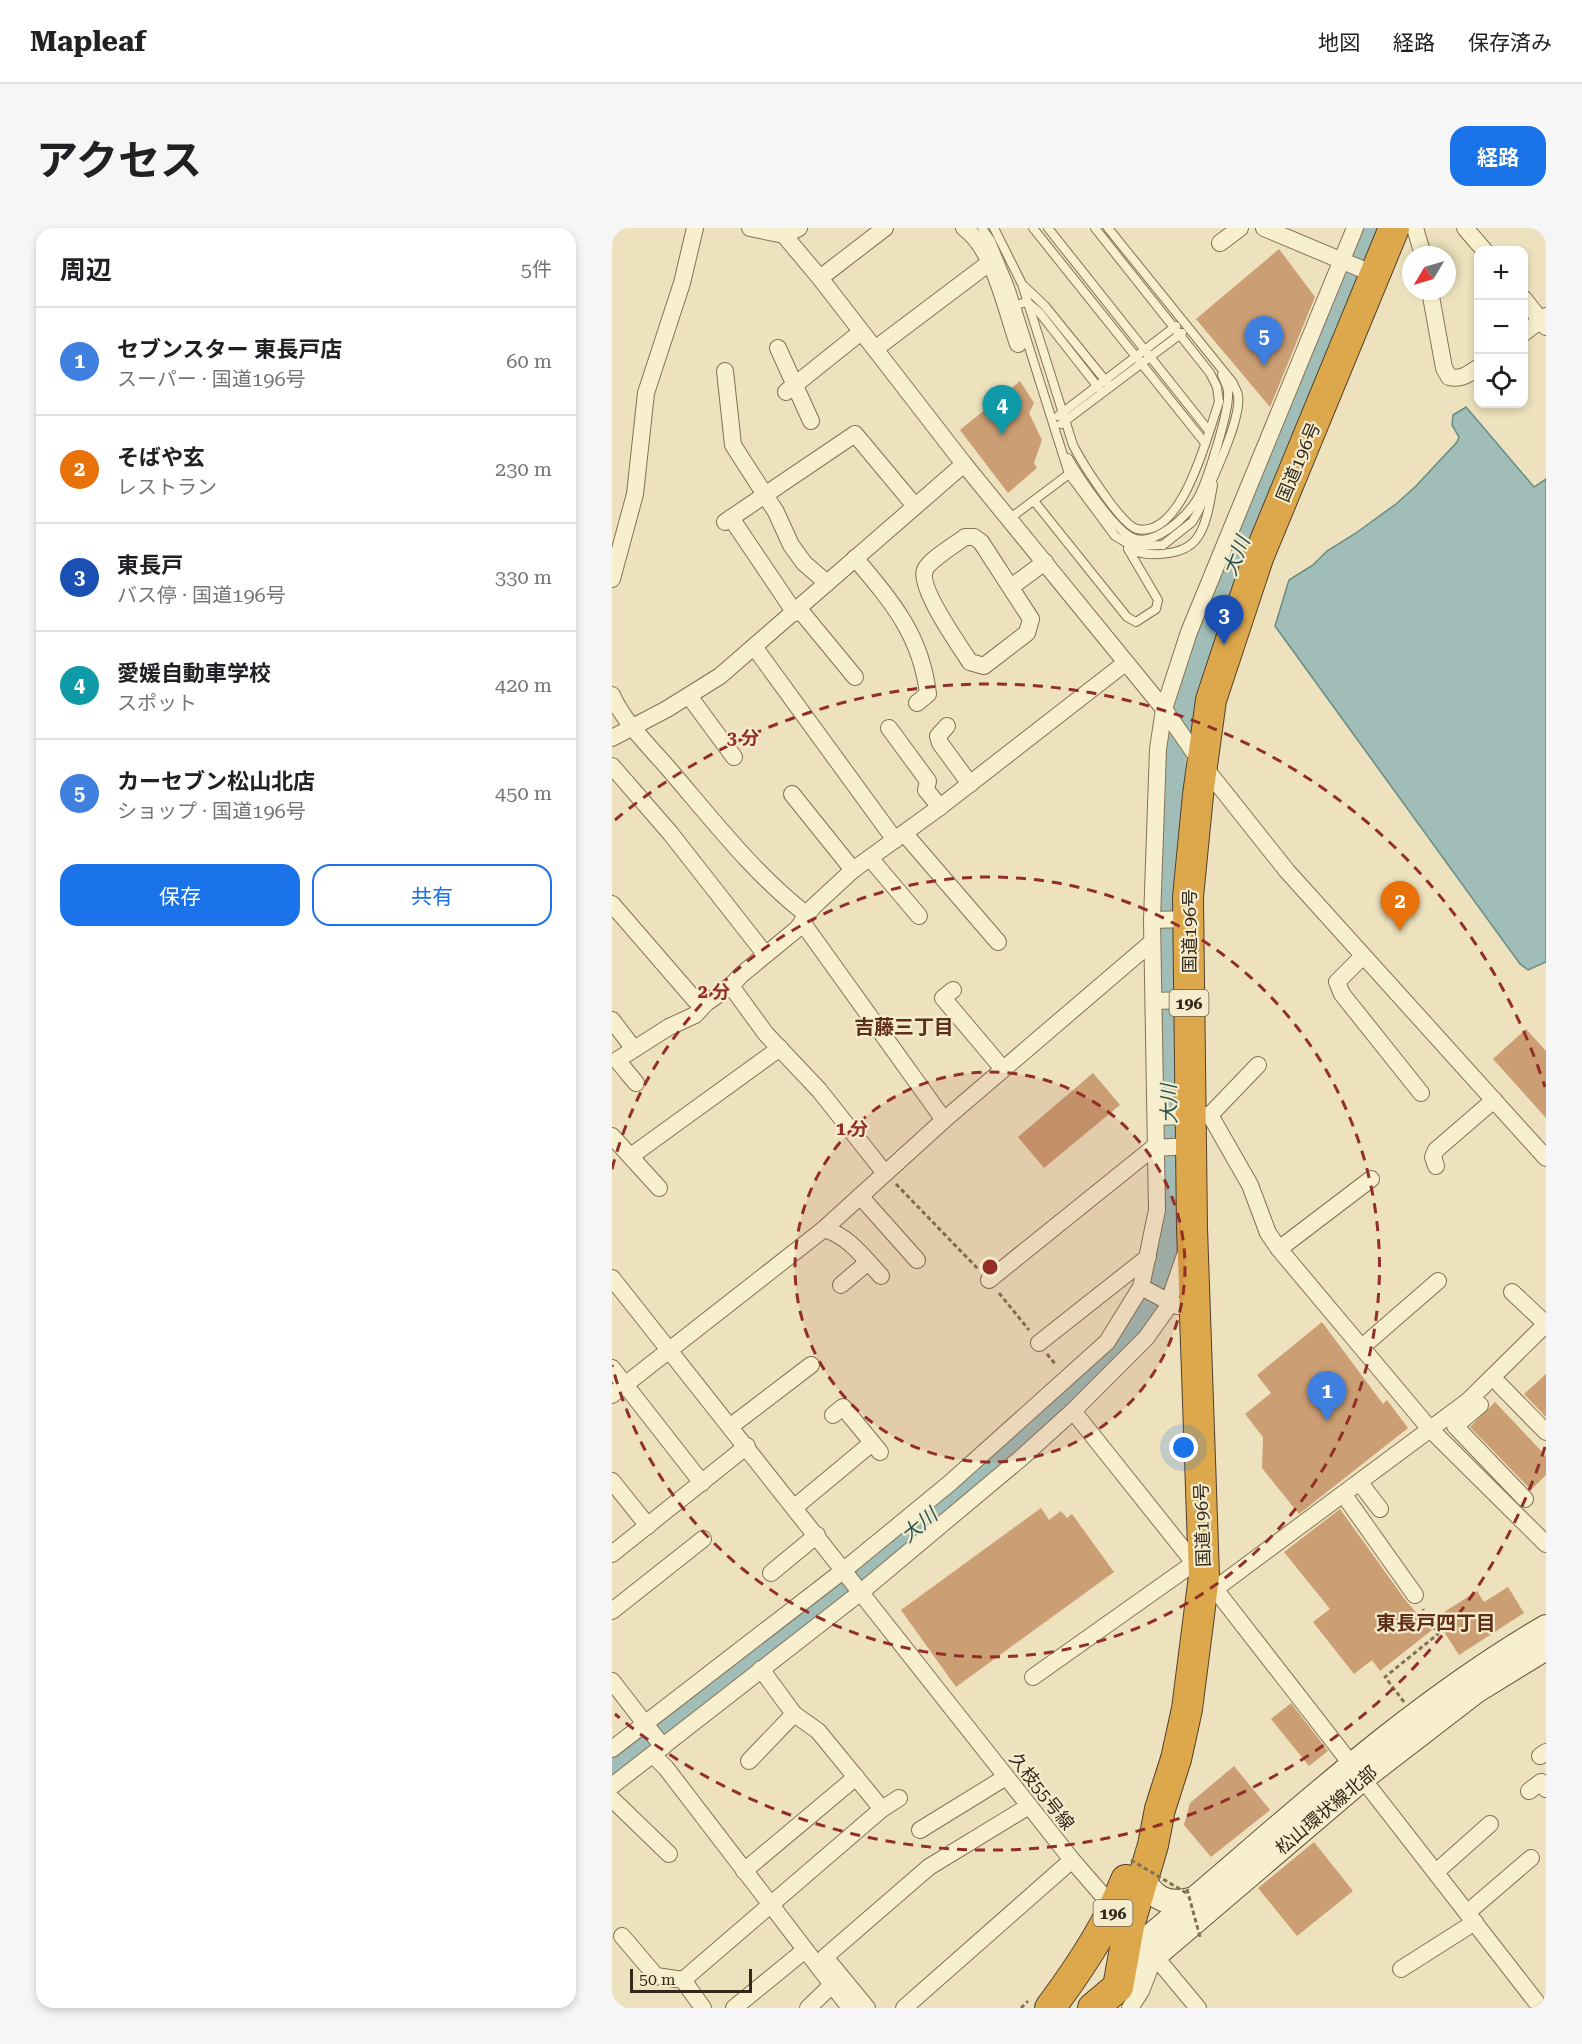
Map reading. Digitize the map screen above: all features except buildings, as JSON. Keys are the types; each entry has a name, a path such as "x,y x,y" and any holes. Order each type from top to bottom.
{"highway":[{"name":"国道196号","path":"1133,1938 1137,1869 1153,1845 1160,1809 1176,1759 1187,1709 1205,1576 1174,1306 1192,1228 1185,1146 1193,1116 1182,1000 1181,919 1188,897 1211,700 1258,558 1334,360 1370,272 1394,228"},
{"name":"国道196号","path":"1124,1998 1133,1938 1142,1840 1160,1809"},
{"name":"国道196号","path":"1050,2008 1075,1975 1133,1938"},
{"path":"1056,2008 1133,1938"},
{"name":"196","path":"1093,2008 1124,1998"}],"street":[{"path":"612,579 614,556 635,494 646,393 682,283 695,228"},
{"path":"750,228 781,232 800,228"},
{"path":"820,278 885,228"},
{"path":"964,228 981,245 1018,344"},
{"path":"1220,243 1240,228"},
{"path":"1264,228 1370,272"},
{"path":"612,1749 647,1726 950,1483 1107,1342 1141,1287 1157,1210 1160,1147 1152,942 1158,749 1164,709 1189,632 1309,351 1345,262 1356,228"},
{"path":"1415,228 1420,246"},
{"path":"1466,228 1481,246"},
{"path":"781,232 820,278 964,464 1045,562 1124,664 1164,709 1202,764 1287,871 1546,1158"},
{"path":"875,349 989,263"},
{"path":"1432,300 1444,368 1449,377 1458,379 1474,370"},
{"path":"1525,300 1544,321 1528,331"},
{"path":"791,388 861,332"},
{"path":"778,348 791,388 811,421"},
{"path":"1309,351 1334,360"},
{"path":"721,382 733,445 776,512 791,546 804,563 827,583"},
{"path":"855,677 797,611 728,520 855,434 915,506"},
{"path":"612,738 720,676 755,648 964,464"},
{"path":"965,537 974,537 981,542 1011,587 1031,619 1032,626 1027,633 984,666 976,666 970,662 943,621 924,579 925,570 965,537"},
{"path":"855,558 894,604 925,666 928,694 917,703"},
{"path":"1011,587 1045,562"},
{"path":"755,648 899,837 998,942"},
{"path":"636,1083 617,1060 669,1027 695,1015 731,986 853,870 940,807 1124,664"},
{"path":"612,695 634,727 760,873 805,918 944,1120"},
{"path":"688,696 734,757"},
{"path":"947,726 938,736 940,743 970,784"},
{"path":"889,728 928,781 926,790 940,807"},
{"path":"612,766 672,834 765,954"},
{"path":"792,794 853,870"},
{"path":"870,858 919,916"},
{"path":"612,904 694,1000 706,1004"},
{"path":"1154,920 1181,919"},
{"path":"619,1390 824,1229 884,1172 1152,942"},
{"path":"1363,956 1337,982 1342,994 1421,1094"},
{"path":"731,986 766,1034 819,1090 884,1172"},
{"path":"953,990 943,998 1003,1069"},
{"path":"1156,1001 1182,1000"},
{"path":"613,1013 634,1049"},
{"path":"631,1156 780,1048"},
{"path":"1159,1117 1193,1116 1258,1065"},
{"path":"1436,1166 1433,1156 1436,1150 1494,1100"},
{"path":"1193,1116 1250,1185 1268,1233 1279,1249 1430,1429 1546,1545"},
{"path":"612,1136 659,1188"},
{"path":"989,1280 1153,1148 1185,1146"},
{"path":"1279,1249 1371,1179"},
{"path":"860,1196 917,1260"},
{"path":"824,1229 837,1233 881,1276"},
{"path":"1039,1343 1149,1257"},
{"path":"842,1285 868,1262"},
{"name":"久枝55号線","path":"612,1278 747,1446 1133,1938 1198,2008"},
{"path":"1362,1347 1438,1281"},
{"path":"612,1786 861,1592 1020,1460 1073,1412 1146,1338 1174,1306 1141,1287"},
{"path":"1512,1292 1546,1334"},
{"path":"1525,1499 1455,1426 1500,1385 1546,1334"},
{"path":"1034,1677 1344,1495 1468,1401 1546,1334"},
{"path":"731,1426 811,1365"},
{"path":"612,1368 619,1390 702,1482"},
{"path":"1500,1385 1546,1432"},
{"path":"795,1507 876,1448 843,1407 833,1414"},
{"path":"1073,1412 1205,1576 1541,2008"},
{"path":"612,1554 747,1446"},
{"path":"612,1481 648,1526"},
{"path":"1360,1483 1380,1509"},
{"path":"1344,1495 1415,1595"},
{"path":"771,1573 817,1535"},
{"path":"612,1611 638,1601 703,1539"},
{"name":"松山環状線北部","path":"1133,1938 1358,1771 1445,1691 1546,1627"},
{"name":"松山環状線北部","path":"1133,1938 1358,1771 1476,1691 1546,1648"},
{"path":"761,1669 794,1714 818,1731 882,1809"},
{"path":"612,1681 647,1726 658,1748 744,1871 850,2008"},
{"path":"749,1761 794,1714"},
{"path":"920,1830 1006,1777"},
{"path":"744,1871 856,1778"},
{"path":"612,1798 669,1854"},
{"path":"683,1980 882,1809 899,1798"},
{"path":"867,2008 825,1957 929,1867 1029,1806"},
{"path":"1436,1872 1490,1824"},
{"path":"1401,1969 1472,1917 1531,1858"},
{"path":"904,2008 1072,1860"},
{"path":"1137,1869 1150,1892 1161,1900 1181,1902 1190,1894"},
{"path":"622,1936 656,1976 683,1980 704,2008"},
{"path":"734,2008 805,1950"},
{"path":"808,2008 832,1985"}],"lane":[{"path":"982,228 991,241 1010,287 1069,474 1115,536 1128,549 1158,600 1156,609 1136,622 1127,617 1034,501"},
{"path":"994,228 1022,284 1072,445 1084,466 1125,521 1135,529 1148,529 1159,524 1176,508 1190,488 1219,402 1217,387 1210,373 1095,228"},
{"path":"1033,228 1205,443"},
{"path":"1048,228 1209,431"},
{"path":"1108,228 1221,372 1233,383 1238,396 1237,414 1214,475 1192,522 1163,545 1132,546 1115,536"},
{"path":"1010,287 1022,284"},
{"path":"1022,284 1045,306 1104,388"},
{"path":"1016,304 1027,302"},
{"path":"1027,302 1039,312 1104,388"},
{"path":"1053,422 1064,418 1184,325"},
{"path":"1061,448 1076,472 1120,529 1132,538 1146,540 1160,536 1179,520 1197,499 1226,415 1228,393 1221,372"},
{"path":"1009,519 1069,474"},
{"path":"1128,549 1143,554 1174,552 1197,538 1210,505 1214,475"}],"path":[{"path":"1406,1704 1385,1677 1438,1634 1415,1595"},
{"path":"1137,1869 1190,1894 1200,1937"}],"water":[{"path":"1466,407 1534,487 1546,479 1546,962 1528,970 1520,964 1275,626 1289,580 1396,504 1416,486 1457,442 1459,437 1452,425 1453,415"}],"waterway":[{"name":"大川","path":"612,1767 908,1535 1022,1438 1114,1350 1143,1308 1166,1247 1170,1134 1165,900 1172,756 1202,639 1371,228"}],"place":[{"name":"カーセブン松山北店","path":"1264,366"},
{"name":"愛媛自動車学校","path":"1002,435"},
{"name":"東長戸","path":"1224,645"},
{"name":"そばや玄","path":"1400,931"},
{"name":"セブンスター 東長戸店","path":"1327,1421"}],"district":[{"name":"吉藤三丁目","path":"904,1027"},
{"name":"東長戸四丁目","path":"1436,1623"}]}
